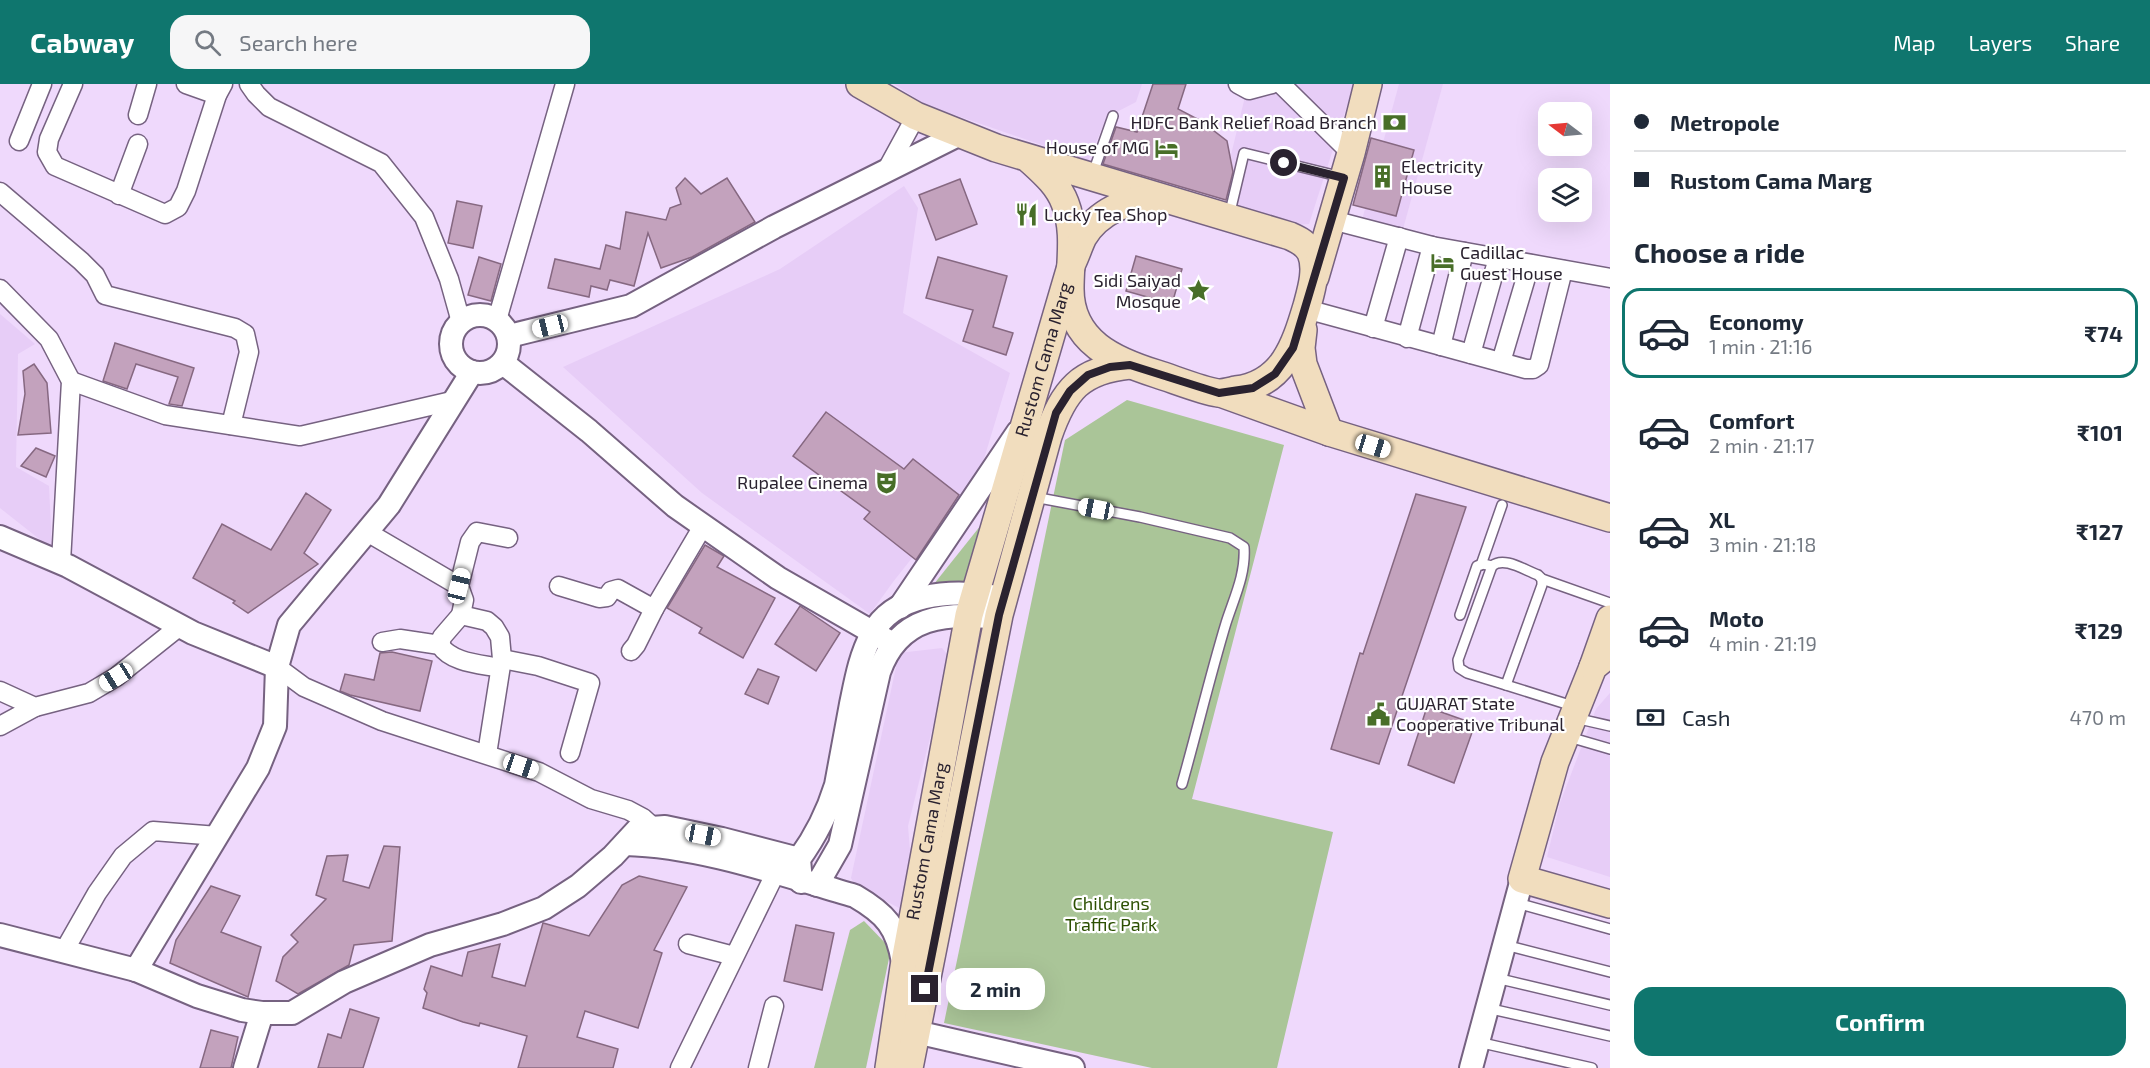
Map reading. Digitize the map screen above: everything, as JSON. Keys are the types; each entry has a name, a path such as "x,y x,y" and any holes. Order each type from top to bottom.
{"main road":[{"path":"1219,393 1253,388 1275,374 1293,348 1348,166 1368,84"},
{"path":"873,87 916,116 960,134 1028,158 1290,236 1305,245 1312,256 1314,266 1301,348 1303,364 1329,432"},
{"path":"1028,158 1051,180 1065,202 1073,231 1072,263"},
{"name":"Rustom Cama Marg","path":"889,1068 904,967 972,604 1072,263 1084,236 1103,216 1126,202 1144,198 1162,198"},
{"path":"1290,236 1332,220"},
{"name":"Rustom Cama Marg","path":"1072,263 1070,290 1072,306 1078,321 1096,346 1130,365"},
{"path":"1130,365 1219,393 1329,432 1605,520"},
{"name":"Rustom Cama Marg","path":"909,1068 1001,608 1056,413 1070,391 1088,375 1110,367 1130,365"},
{"path":"1610,619 1602,660 1572,720 1555,762 1519,891 1610,904"}],"street":[{"path":"19,141 42,84"},
{"path":"73,84 49,140 47,152 54,166 165,214 178,207 186,191 220,89 186,84"},
{"path":"138,114 147,84"},
{"path":"249,84 269,107 381,163 424,217 449,279 461,322"},
{"path":"503,328 565,84"},
{"path":"1238,84 1250,90 1272,84"},
{"path":"1281,84 1348,166"},
{"path":"886,171 916,116"},
{"path":"503,328 631,306 774,227 960,134"},
{"path":"119,195 138,144"},
{"path":"0,192 81,261 95,275 105,295 235,328 245,334 249,352 231,425"},
{"path":"1332,220 1432,246 1610,278"},
{"path":"1373,328 1399,237"},
{"path":"1407,338 1432,246"},
{"path":"1441,346 1464,252"},
{"path":"1472,354 1498,258"},
{"path":"1501,362 1530,264"},
{"path":"1309,300 1373,328 1533,369 1539,365 1563,270"},
{"path":"0,289 49,339 71,381 61,562"},
{"path":"479,315 489,316 503,328 510,345 503,363 487,373 472,372 460,366 451,348 452,339 461,322 479,315"},
{"path":"503,363 589,431 675,506 778,578 893,644"},
{"path":"136,970 258,768 275,726 277,667 289,625 389,504 472,372"},
{"path":"71,381 165,415 300,435 456,400"},
{"path":"900,607 1024,422"},
{"path":"631,651 703,526"},
{"path":"367,532 459,586"},
{"path":"508,538 477,532 470,542 459,586 464,600 462,615 442,637 440,645 445,653 466,661 537,666 590,683 570,753"},
{"path":"0,537 61,562 180,626 277,667 304,687 382,721 539,772 591,799 628,810 643,818 654,828"},
{"path":"559,586 598,598 607,597 611,591 618,589 654,609"},
{"path":"806,875 807,847 836,785 860,661 872,632 886,616 900,607 917,599 940,593 972,604 1001,608"},
{"path":"625,844 692,851 775,874 806,875 835,856 840,845 885,654 909,629 953,615 972,604"},
{"path":"462,615 487,621 500,637 501,663 487,754"},
{"path":"0,726 35,707 89,693 116,677 180,626"},
{"path":"382,642 400,639 440,645"},
{"path":"0,691 35,707"},
{"path":"0,935 136,970 197,996 242,1010 292,1013 344,982 430,945 503,924 543,908 578,886 625,844 638,829 664,827 722,839 855,896 875,908 891,923 900,941 904,967"},
{"path":"64,951 123,856 153,831 218,836"},
{"path":"680,1068 775,874"},
{"path":"1471,1068 1519,891"},
{"path":"688,944 734,956"},
{"path":"758,1068 774,1006"},
{"path":"245,1068 262,1013"},
{"path":"916,1032 1073,1068"}],"lane":[{"path":"1092,176 1113,116"},
{"path":"1228,218 1244,153 1348,166"},
{"path":"1031,497 1140,517 1239,542 1244,547 1243,573 1182,784"},
{"path":"1481,565 1502,505"},
{"path":"1610,603 1542,579 1538,575 1503,561 1497,561 1492,566 1458,660 1459,668 1467,673 1506,685 1572,720 1610,749"},
{"path":"1460,615 1477,566 1492,566"},
{"path":"1506,685 1542,585 1542,579"},
{"path":"1572,720 1610,726"},
{"path":"1519,891 1610,929"},
{"path":"1504,944 1610,972"},
{"path":"1495,978 1610,1005"},
{"path":"1487,1008 1610,1036"},
{"path":"1478,1042 1593,1068"}],"shaded area":[{"path":"894,84 1142,84 1136,102 1107,117 1088,161 926,105"},
{"path":"1248,84 1354,84 1309,224 1284,226 1223,210 1233,176 1231,155"},
{"path":"1399,84 1443,84 1403,229 1362,220"},
{"path":"904,186 918,208 903,313 1010,373 980,472 870,614 702,493 563,367 780,269"},
{"path":"0,314 35,344 18,354 16,467 49,486 52,549 0,508"},
{"path":"942,648 950,658 908,826 911,863 905,911 856,886 851,878 899,653"},
{"path":"1610,693 1610,877 1547,857 1560,803 1596,709"}],"green space":[{"name":"Childrens Traffic Park","path":"1127,400 1284,445 1192,799 1333,832 1277,1068 1152,1068 944,1023 1065,440"},
{"path":"985,520 964,586 926,594"},
{"path":"864,921 891,949 866,1068 814,1068 850,930"}],"building":[{"name":"House of MG","path":"1153,84 1186,84 1178,109 1201,121 1227,141 1233,172 1226,200 1103,164 1116,127 1137,132"},
{"name":"Electricity House","path":"1371,138 1414,150 1396,216 1353,205"},
{"path":"685,178 701,194 727,178 755,222 692,257 661,268 648,233 634,286 610,280 607,290 591,286 589,297 548,288 555,259 600,269 606,245 620,249 626,212 666,220 670,208 681,204 676,188"},
{"path":"960,179 977,224 936,240 919,195"},
{"path":"457,201 482,206 473,248 448,243"},
{"name":"Sidi Saiyad Mosque","path":"1136,256 1182,269 1172,304 1126,291"},
{"path":"479,257 501,264 491,301 468,295"},
{"path":"938,257 1007,276 993,327 1013,333 1006,355 963,341 973,310 926,298"},
{"path":"115,343 194,368 182,406 169,404 178,377 136,364 127,389 103,381"},
{"path":"34,364 47,383 51,433 18,435 25,394 23,371"},
{"name":"Rupalee Cinema","path":"826,412 904,469 913,459 959,495 916,560 864,519 870,512 793,456"},
{"path":"36,448 55,456 46,477 21,466"},
{"path":"306,493 331,510 304,553 318,564 248,613 233,603 235,601 193,578 222,524 271,550"},
{"path":"1416,494 1466,507 1379,764 1331,749 1360,653 1363,654"},
{"path":"705,545 724,556 717,567 775,598 743,658 699,633 702,628 667,608"},
{"path":"800,606 840,633 816,671 775,644"},
{"path":"392,652 432,661 420,711 340,691 345,674 374,680 380,653"},
{"path":"758,669 779,677 768,704 745,694"},
{"path":"1427,707 1475,724 1454,783 1408,765"},
{"path":"384,846 400,847 392,941 354,945 349,965 298,994 276,981 283,957 298,942 291,935 326,899 316,895 327,856 348,855 343,881 369,888"},
{"path":"639,876 687,887 654,950 662,953 638,1028 585,1011 577,1037 618,1049 613,1068 518,1068 527,1036 480,1023 479,1026 463,1022 423,1008 427,993 424,989 431,966 462,976 468,952 500,944 492,977 525,986 543,923 589,936 622,885"},
{"path":"211,886 240,896 221,932 261,947 248,997 170,963 176,940"},
{"path":"796,925 834,933 822,990 784,981"},
{"path":"350,1009 379,1018 363,1068 318,1068 328,1034 341,1038"},
{"path":"211,1030 238,1037 231,1068 200,1068"}],"place":[{"name":"HDFC Bank Relief Road Branch","path":"1395,123"},
{"name":"House of MG","path":"1167,148"},
{"name":"Electricity House","path":"1383,177"},
{"name":"Lucky Tea Shop","path":"1026,215"},
{"name":"Cadillac Guest House","path":"1442,263"},
{"name":"Sidi Saiyad Mosque","path":"1199,291"},
{"name":"Rupalee Cinema","path":"886,483"},
{"name":"GUJARAT State Cooperative Tribunal","path":"1378,714"}],"route":[{"path":"925,989 999,615 1056,413 1070,391 1088,375 1110,367 1130,365 1219,393 1253,388 1275,374 1293,348 1344,178 1284,163"}]}
